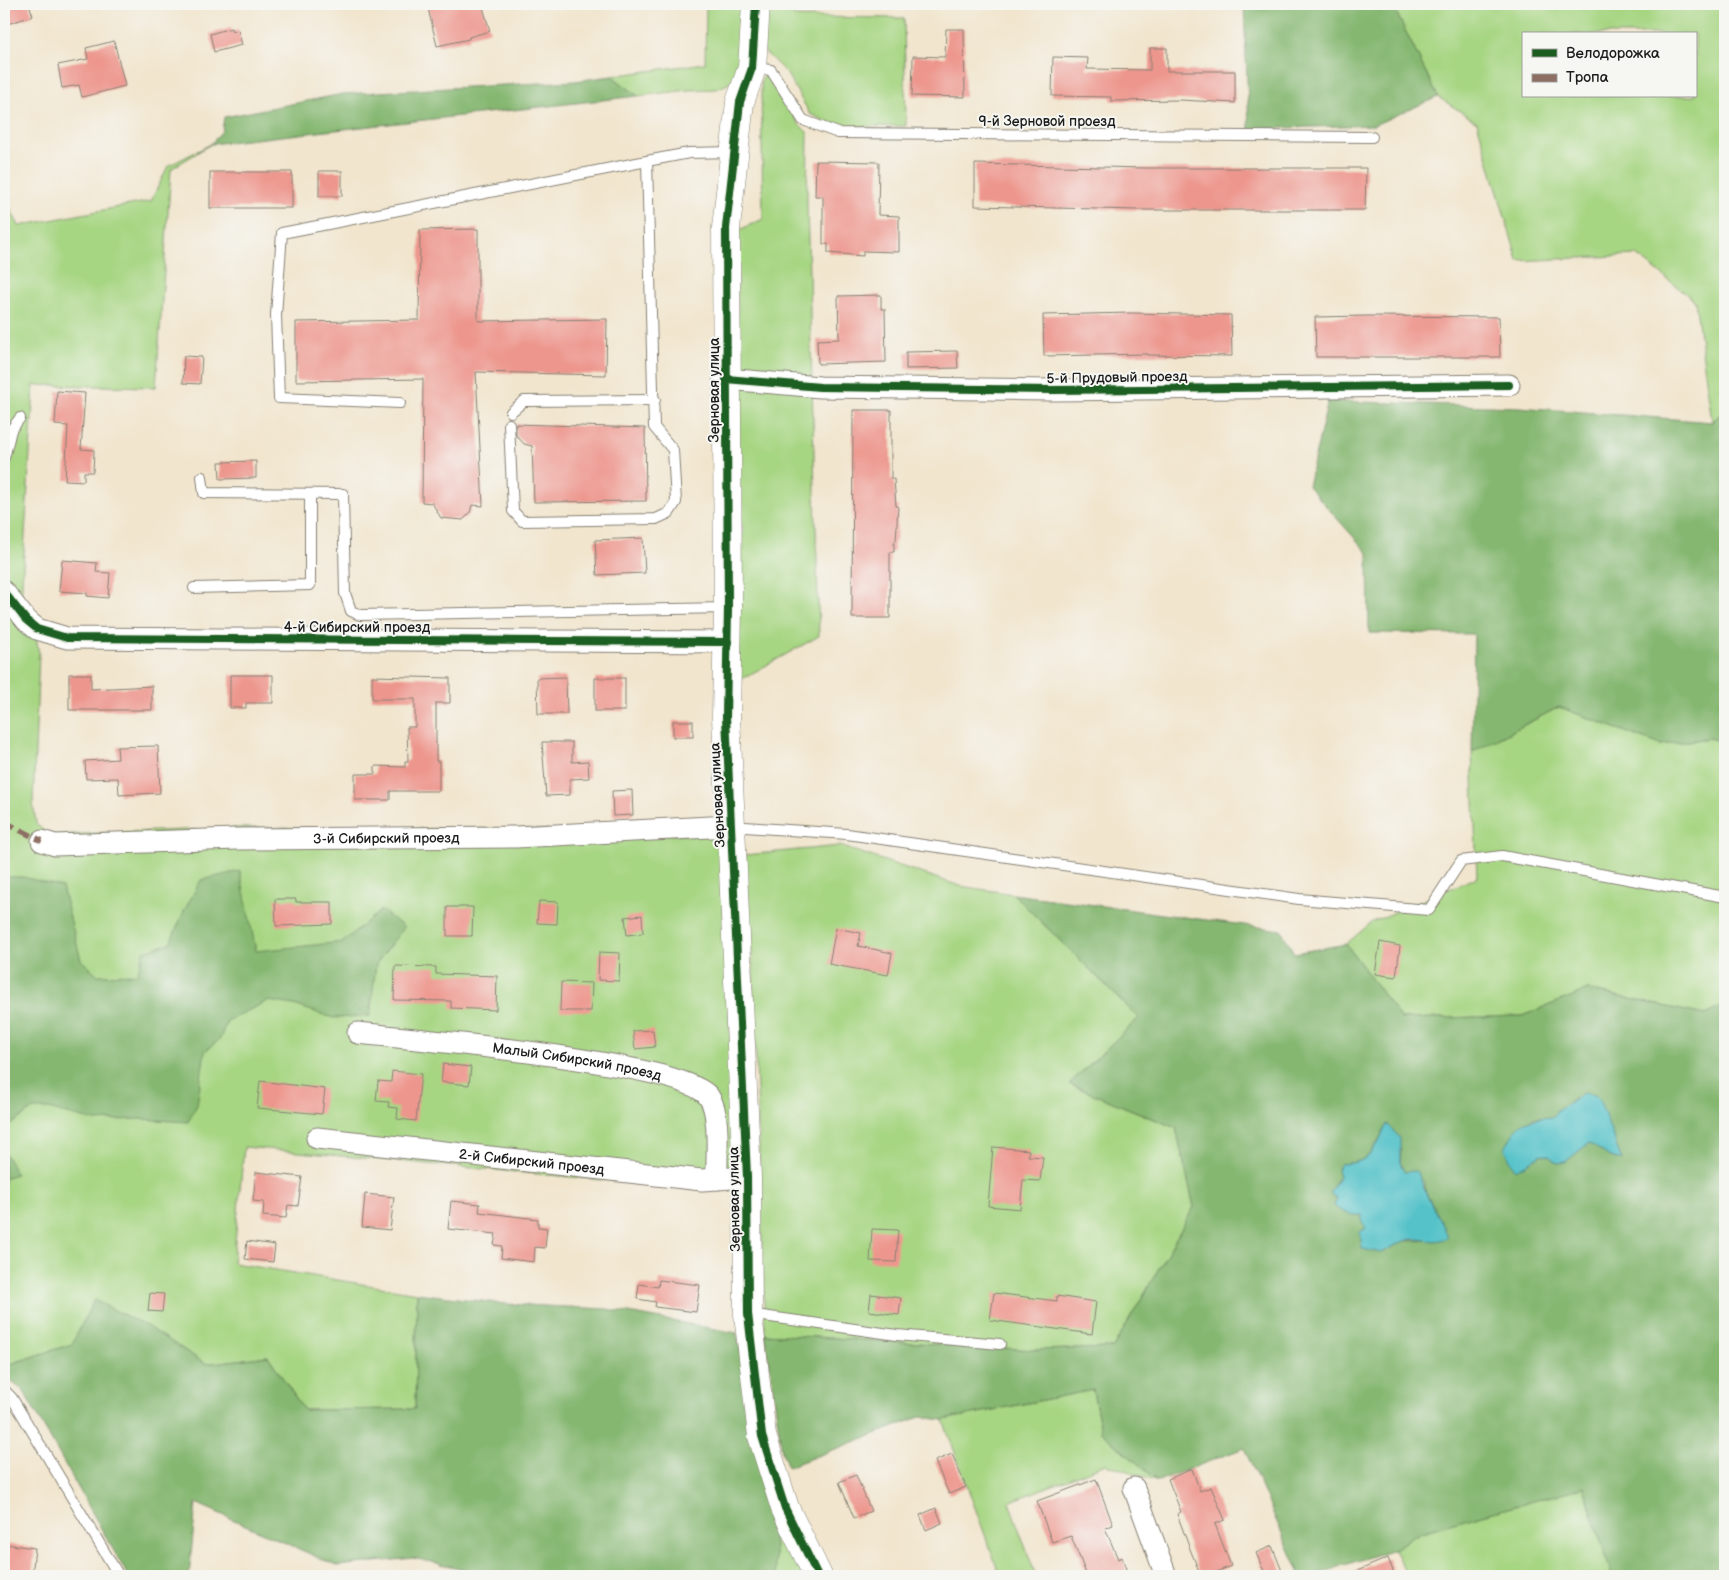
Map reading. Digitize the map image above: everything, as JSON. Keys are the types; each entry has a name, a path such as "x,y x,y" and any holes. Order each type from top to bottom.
{"street":[{"name":"Зерновая улица","path":"756,4 752,68 726,228 728,608 726,717 747,1177 748,1314 762,1436 786,1508 818,1576"},
{"name":"5-й Прудовый проезд","path":"726,379 820,387 1054,390 1509,385"},
{"name":"4-й Сибирский проезд","path":"4,592 26,620 37,630 67,638 728,642"},
{"name":"3-й Сибирский проезд","path":"42,841 55,845 237,839 516,837 730,826"},
{"name":"Малый Сибирский проезд","path":"358,1033 537,1052 670,1077 699,1088 709,1098 715,1113 717,1179"},
{"name":"2-й Сибирский проезд","path":"318,1138 702,1180 747,1177"},
{"path":"1134,1488 1166,1576"}],"lane":[{"name":"9-й Зерновой проезд","path":"752,68 771,70 803,120 838,133 1372,137"},
{"path":"400,402 279,398 276,315 282,233 689,153 740,147"},
{"path":"509,424 513,511 522,521 656,519 669,513 676,502 673,450 654,427 655,400 647,161"},
{"path":"511,412 524,401 655,400"},
{"path":"4,458 11,430 20,418"},
{"path":"202,477 204,494 343,494 345,593 351,611 360,615 728,608"},
{"path":"194,588 310,585 310,494"},
{"path":"730,826 847,834 1299,899 1428,910 1461,861 1502,856 1725,897"},
{"path":"748,1314 897,1335 1000,1344"},
{"path":"4,1390 12,1398 119,1576"}],"green space":[{"path":"706,4 750,4 742,77 717,89 638,96 612,76 705,63"},
{"path":"766,4 793,4 794,17 904,18 906,126 838,127 810,114 787,74 763,50"},
{"path":"1197,4 1392,4 1438,97 1374,125 1249,129 1244,6"},
{"path":"1392,4 1725,4 1725,410 1712,422 1695,301 1637,255 1518,261 1477,122 1438,97"},
{"path":"612,76 638,96 211,144 222,131 224,117 343,94 575,81"},
{"path":"763,76 768,76 798,123 808,133 807,204 819,636 738,681 737,231 763,219 761,81"},
{"path":"211,144 171,169 156,387 34,385 21,602 4,583 4,196 19,226 151,201 168,166"},
{"path":"1328,401 1519,407 1712,422 1725,410 1725,742 1709,738 1661,745 1559,707 1472,752 1474,634 1369,633 1368,553 1308,486"},
{"path":"4,602 36,636 39,653 33,803 36,823 48,835 239,828 517,829 711,836 720,842 738,1163 722,1188 702,1189 244,1147 233,1263 417,1293 415,1409 304,1410 268,1356 206,1364 148,1327 72,1344 4,1366"},
{"path":"1559,707 1661,745 1709,738 1725,742 1725,1005 1705,1015 1588,990 1522,1016 1401,1019 1346,944 1372,922 1477,877 1472,752"},
{"path":"840,846 960,886 1013,894 1139,1018 1069,1084 1176,1128 1194,1207 1113,1348 1035,1350 765,1334 753,969 745,855"},
{"path":"240,871 256,951 343,942 381,910 404,927 376,964 370,1016 333,1018 294,1005 268,1001 227,1021 220,1039 205,1051 197,1105 188,1122 140,1119 95,1121 48,1109 33,1109 4,1130 4,877 23,877 62,887 81,960 98,975 137,974 144,951 170,943 185,909 201,880"},
{"path":"1013,894 1281,930 1294,953 1346,944 1401,1019 1522,1016 1588,990 1705,1015 1725,1005 1725,1576 1612,1576 1584,1487 1421,1532 1394,1549 1311,1576 1301,1576 1244,1448 1158,1481 1101,1432 1093,1390 943,1420 920,1417 788,1467 782,1452 765,1334 1035,1350 1113,1348 1194,1207 1176,1128 1069,1084 1139,1018","holes":["1574,1098 1599,1099 1622,1161 1610,1157 1589,1143 1557,1163 1549,1156 1541,1154 1526,1165 1532,1118 1553,1117","1388,1124 1401,1150 1400,1162 1404,1172 1424,1182 1426,1193 1445,1229 1432,1240 1404,1241 1381,1253 1362,1239 1360,1232 1366,1228 1362,1214 1334,1206 1338,1199 1334,1183 1339,1176 1337,1169 1340,1164 1360,1161 1371,1153"]},
{"path":"4,1151 16,1174 4,1178"},
{"path":"417,1293 506,1304 607,1309 737,1333 773,1511 776,1576 497,1576 413,1558 337,1566 196,1503 189,1576 128,1576 23,1390 4,1377 4,1366 72,1344 94,1300 148,1327 206,1364 268,1356 304,1410 415,1409"},
{"path":"1093,1390 1101,1432 1158,1481 1106,1464 1009,1502 1036,1576 1000,1576 943,1420"},
{"path":"1584,1487 1612,1576 1512,1576 1511,1574 1503,1576 1407,1576 1394,1549 1421,1532"},
{"path":"773,1511 805,1576 776,1576"}],"water":[{"path":"1583,1093 1595,1095 1599,1099 1622,1161 1610,1157 1589,1143 1565,1162 1557,1163 1549,1156 1541,1154 1526,1165 1515,1170 1505,1149 1518,1128 1528,1121 1553,1117 1557,1111"},
{"path":"1387,1124 1400,1138 1400,1162 1404,1172 1416,1171 1448,1237 1436,1241 1411,1239 1381,1253 1362,1249 1360,1232 1366,1228 1362,1223 1362,1215 1344,1212 1334,1206 1337,1199 1330,1193 1339,1176 1337,1169 1340,1164 1366,1158 1375,1148"}],"building":[{"path":"4,4 29,4 33,16 4,25"},
{"path":"427,4 482,4 490,31 469,37 469,39 437,46"},
{"path":"231,28 232,32 238,30 242,45 214,52 210,34"},
{"path":"946,29 964,29 965,97 912,96 913,56 945,57"},
{"path":"114,41 125,86 82,97 79,85 62,88 58,65 88,59 86,48"},
{"path":"1150,48 1167,48 1167,71 1235,71 1235,103 1180,100 1111,101 1111,97 1052,96 1053,57 1088,58 1087,69 1150,70"},
{"path":"816,161 879,162 878,215 899,216 899,252 863,251 863,256 828,253 828,244 823,244 823,196 815,196"},
{"path":"975,164 1144,168 1366,168 1365,210 1138,210 975,206"},
{"path":"319,171 342,171 342,196 319,196"},
{"path":"210,172 292,172 292,208 210,208"},
{"path":"478,229 478,321 607,319 606,375 476,372 483,506 472,505 470,513 463,520 441,518 432,503 422,502 423,379 296,381 296,322 419,320 420,230"},
{"path":"881,295 881,309 885,309 886,362 818,364 817,340 839,339 838,296"},
{"path":"1131,313 1231,315 1232,356 1147,354 1044,356 1043,315"},
{"path":"1315,317 1499,317 1500,357 1316,357"},
{"path":"957,351 958,368 906,369 906,352"},
{"path":"184,356 202,357 200,384 183,383"},
{"path":"57,391 85,393 81,449 94,450 93,472 84,472 84,481 65,480 68,426 55,425"},
{"path":"853,410 891,410 891,479 894,479 896,506 898,506 896,541 894,542 894,552 890,552 890,618 852,618"},
{"path":"516,424 645,428 646,501 534,502 532,446 524,444 516,435"},
{"path":"256,461 256,478 220,479 219,462"},
{"path":"643,538 645,573 597,575 595,540"},
{"path":"62,560 97,563 96,572 110,573 108,598 87,596 87,593 59,591"},
{"path":"69,674 91,674 91,689 152,686 152,710 69,710"},
{"path":"230,675 273,675 273,703 246,703 246,708 230,708"},
{"path":"372,676 450,678 450,703 436,703 436,761 439,761 439,791 390,791 390,800 355,800 355,774 375,774 375,766 405,767 405,761 408,761 407,727 415,727 415,699 372,699"},
{"path":"566,677 567,714 538,714 537,678"},
{"path":"595,678 625,678 625,711 595,711"},
{"path":"673,721 693,721 693,737 673,737"},
{"path":"542,742 572,742 572,762 588,761 589,778 570,779 570,795 546,796"},
{"path":"158,746 160,793 119,795 118,778 86,779 85,761 118,759 117,747"},
{"path":"632,790 633,815 613,816 612,791"},
{"path":"275,899 296,899 296,902 332,902 332,924 276,926"},
{"path":"539,901 558,902 557,924 537,923"},
{"path":"447,907 473,907 472,936 447,936"},
{"path":"642,915 643,933 627,935 625,917"},
{"path":"836,928 861,933 858,946 892,953 888,975 829,964"},
{"path":"1380,942 1400,946 1396,977 1375,974"},
{"path":"599,952 620,953 619,981 598,980"},
{"path":"395,966 436,967 436,974 497,976 496,1010 451,1008 451,1001 394,1000"},
{"path":"561,982 592,983 591,1011 560,1011"},
{"path":"653,1030 655,1047 635,1049 633,1031"},
{"path":"443,1064 471,1067 469,1085 441,1082"},
{"path":"392,1071 421,1074 416,1121 397,1119 398,1108 388,1107 389,1102 376,1101 378,1081 391,1082"},
{"path":"260,1081 325,1089 322,1114 257,1108"},
{"path":"993,1147 1029,1150 1028,1156 1043,1157 1040,1181 1023,1180 1020,1209 988,1206"},
{"path":"256,1172 302,1177 298,1206 288,1205 286,1218 263,1216 264,1202 253,1201"},
{"path":"365,1194 394,1197 390,1230 362,1227"},
{"path":"451,1201 480,1204 479,1212 538,1219 538,1227 547,1228 545,1248 535,1247 534,1262 501,1258 502,1246 494,1245 496,1234 448,1229"},
{"path":"872,1229 898,1230 896,1262 870,1261"},
{"path":"247,1241 275,1245 273,1262 245,1259"},
{"path":"659,1280 700,1285 696,1312 655,1307 656,1302 637,1299 639,1284 658,1287"},
{"path":"150,1293 164,1294 162,1312 148,1311"},
{"path":"994,1293 1057,1301 1057,1296 1096,1302 1092,1334 990,1320"},
{"path":"871,1294 901,1298 899,1315 869,1311"},
{"path":"952,1454 966,1487 949,1494 935,1461"},
{"path":"1192,1469 1200,1491 1211,1487 1225,1520 1215,1524 1231,1566 1206,1576 1201,1576 1190,1549 1177,1514 1181,1512 1168,1479"},
{"path":"856,1475 871,1511 854,1518 839,1482"},
{"path":"1096,1479 1113,1525 1105,1528 1118,1559 1122,1557 1127,1572 1116,1576 1087,1576 1071,1536 1052,1542 1037,1501"},
{"path":"936,1508 942,1523 926,1530 920,1515"},
{"path":"4,1544 35,1548 32,1576 4,1575"},
{"path":"1272,1546 1282,1571 1266,1576 1256,1553"},
{"path":"1388,1558 1395,1576 1345,1576"}],"marked path":[{"path":"4,822 42,841"}],"cycle path":[{"path":"756,4 752,68 740,102 726,228 728,608 726,717 747,1177 748,1314 762,1436 785,1508 818,1576"},
{"path":"726,379 820,387 1054,390 1509,385"},
{"path":"4,592 26,620 37,629 67,638 728,642"}]}
